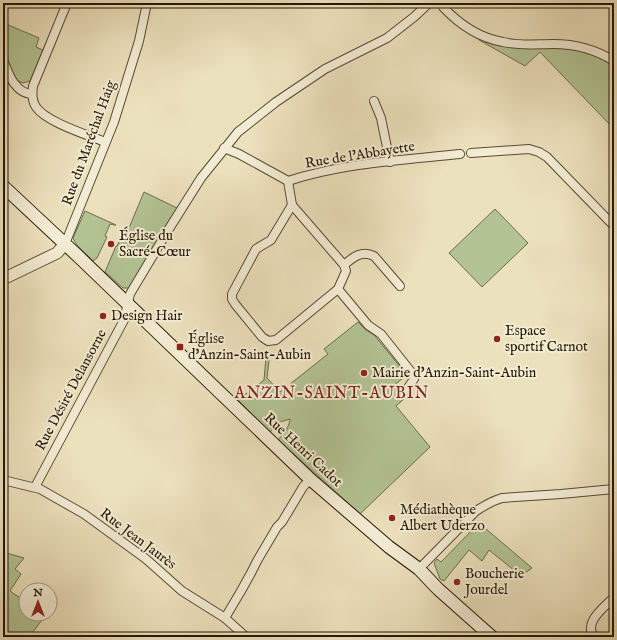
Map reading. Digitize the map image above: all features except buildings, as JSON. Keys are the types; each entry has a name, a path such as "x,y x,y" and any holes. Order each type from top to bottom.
{"main road":[{"name":"Rue Henri Cadot","path":"3,186 310,479 389,547 419,569 438,589 492,637"}],"street":[{"path":"67,3 33,86 32,94 35,106 40,112 51,119 105,142"},
{"name":"Rue du Maréchal Haig","path":"65,244 114,122 138,41 147,3"},
{"name":"Rue Désiré Delansorne","path":"35,487 124,320 131,292 201,178 224,148 238,132 276,102 324,69 387,38 429,3"},
{"path":"443,7 450,15 474,32 502,42 580,46 614,61"},
{"path":"3,60 17,88 24,94 32,94"},
{"path":"374,101 381,118 390,162"},
{"name":"Rue de l'Abbayette","path":"224,148 239,154 288,182 336,169 460,154"},
{"path":"470,153 529,149 539,152 547,157 614,226"},
{"path":"288,182 292,205 344,265 346,271 338,289 276,340 268,341 262,337 232,299 232,294 256,249 271,240 292,205"},
{"path":"3,279 57,253 65,244"},
{"path":"344,265 354,256 370,254 374,256 400,286"},
{"path":"338,289 368,325 381,334 412,373 414,379 407,389"},
{"path":"225,618 277,527 282,522 303,487 310,479"},
{"name":"Rue Jean Jaurès","path":"3,480 35,487 84,514 126,546 146,559 182,591 225,618 246,637"},
{"path":"419,569 476,511 494,500 502,498 614,489"},
{"path":"594,637 591,631 592,621 614,597"}],"green space":[{"path":"3,19 7,21 6,24 39,38 36,47 43,50 30,81 23,83 16,80 3,52"},
{"path":"480,35 502,42 568,45 614,61 614,129 540,52 525,66 479,40"},
{"path":"144,192 177,208 129,288 123,288 105,272 116,246 123,234 126,235"},
{"path":"495,209 528,243 482,287 449,253"},
{"path":"85,211 116,225 110,224 105,236 107,237 97,258 93,261 76,244 73,238"},
{"path":"358,322 374,335 407,375 393,386 404,399 396,406 430,447 360,514 278,440 287,428 290,419 280,422 270,432 238,400 264,380 266,357 269,360 267,378 280,392 328,354 324,349"},
{"path":"479,523 532,568 521,576 489,550 482,561 469,550 444,581 440,579 434,563 437,559 441,562"},
{"path":"3,552 24,558 15,569 21,574 10,591 18,596 18,622 40,622 29,637 3,637"}],"place":[{"name":"Église du Sacré-Cœur","path":"111,244"},
{"name":"Design Hair","path":"103,316"},
{"name":"Espace sportif Carnot","path":"497,339"},
{"name":"Église d'Anzin-Saint-Aubin","path":"180,347"},
{"name":"Mairie d'Anzin-Saint-Aubin","path":"364,373"},
{"name":"Médiathèque Albert Uderzo","path":"392,518"},
{"name":"Boucherie Jourdel","path":"457,582"}],"district":[{"name":"ANZIN-SAINT-AUBIN","path":"332,394"}]}
